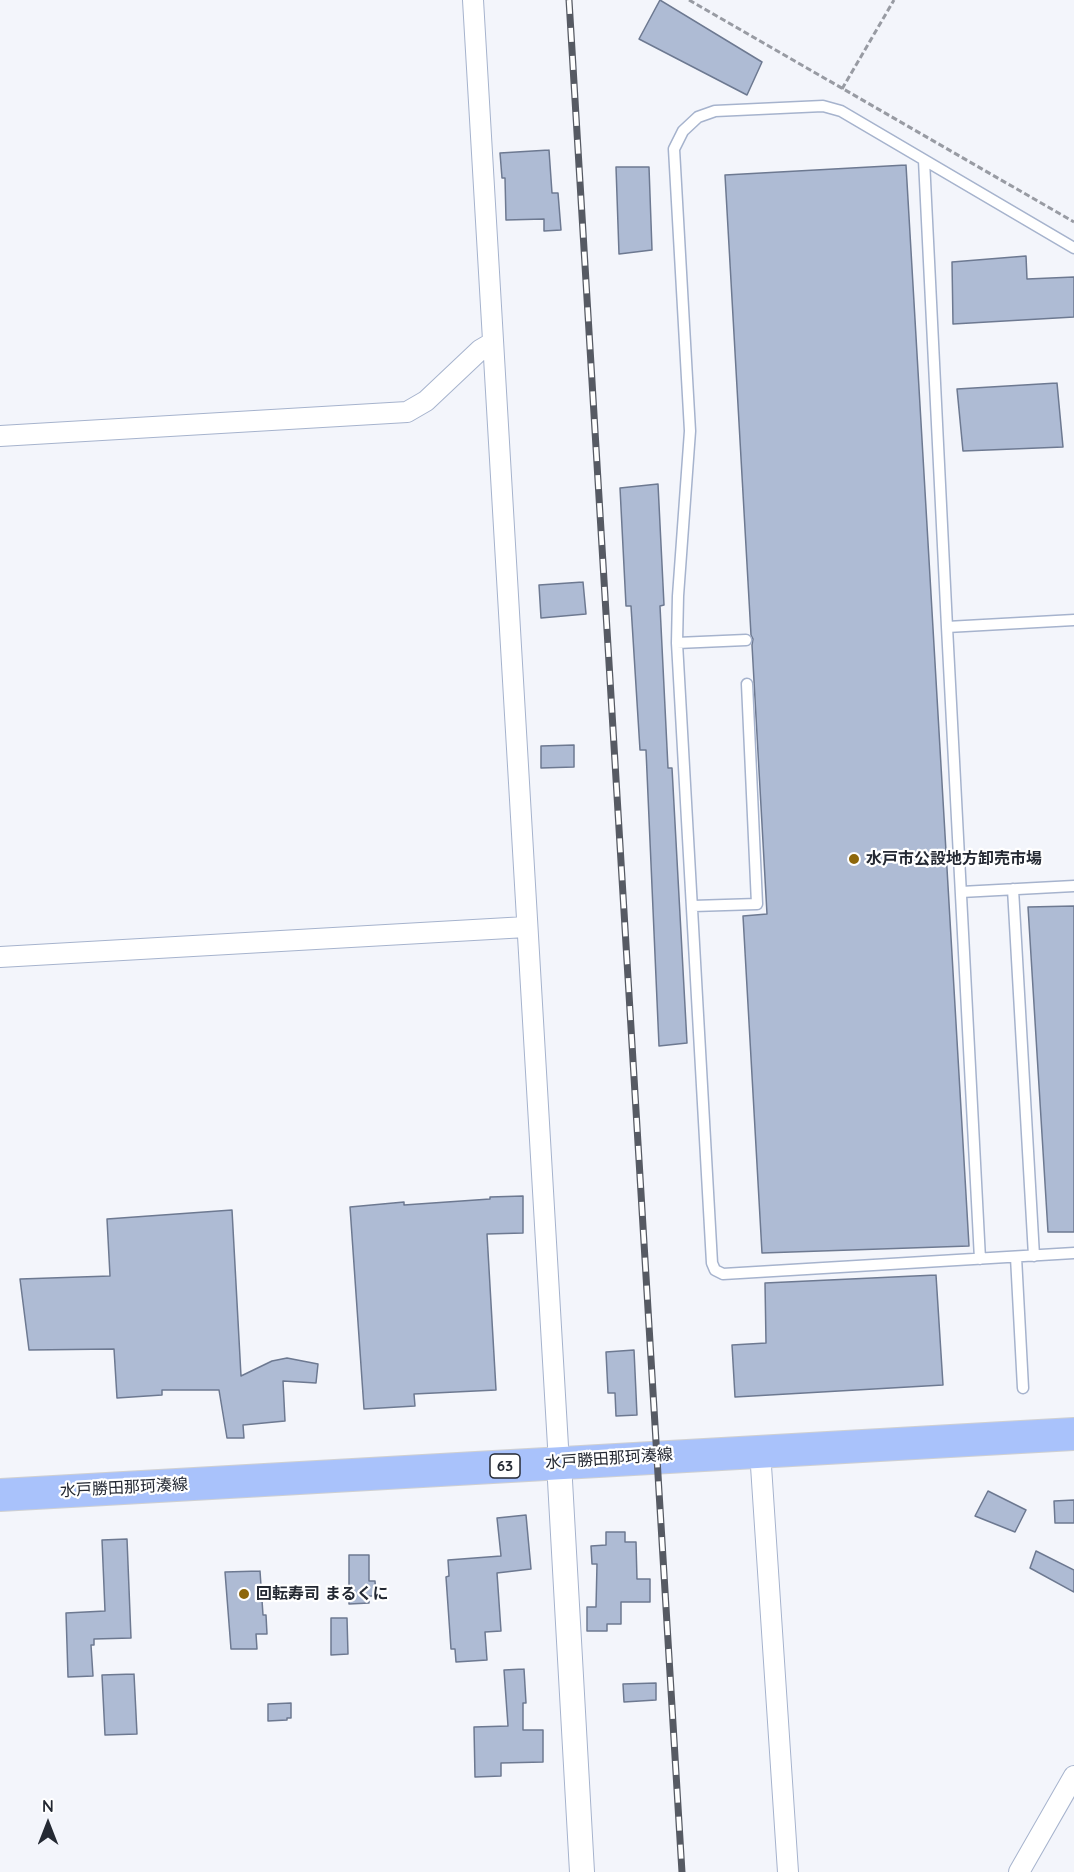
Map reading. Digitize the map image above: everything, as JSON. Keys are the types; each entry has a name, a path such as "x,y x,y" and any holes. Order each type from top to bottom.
{"main road":[{"name":"水戸勝田那珂湊線","path":"0,1495 760,1450 1074,1434"}],"street":[{"path":"473,0 582,1872"},
{"path":"0,436 407,412 426,401 480,350 492,343"},
{"path":"0,957 526,927"},
{"path":"760,1450 788,1872"},
{"path":"1019,1872 1074,1776"}],"lane":[{"path":"1074,248 841,111 823,106 715,111 698,117 683,131 674,149 690,430 678,596 677,643 712,1263 715,1270 723,1274 1074,1253"},
{"path":"924,160 980,1259"},
{"path":"947,627 1074,620"},
{"path":"677,643 746,640"},
{"path":"693,906 757,904 747,684"},
{"path":"961,892 1074,886"},
{"path":"1013,889 1034,1256"},
{"path":"1016,1257 1023,1388"}],"path":[{"path":"688,0 1074,222"},
{"path":"842,89 894,0"}],"building":[{"path":"660,0 762,62 747,95 639,39"},
{"path":"549,150 552,193 558,193 561,230 544,231 544,219 506,220 505,178 502,178 500,153"},
{"path":"906,165 969,1246 762,1253 743,916 767,914 725,175"},
{"path":"616,167 649,167 652,250 619,254"},
{"path":"1026,256 1027,279 1074,277 1074,317 953,324 952,262"},
{"path":"1057,383 1063,447 963,451 957,389"},
{"path":"658,484 664,605 660,606 668,768 672,768 687,1043 659,1046 646,750 640,750 631,606 626,606 620,488"},
{"path":"583,582 586,614 541,618 539,585"},
{"path":"574,745 574,767 541,768 541,746"},
{"path":"1074,906 1074,1232 1048,1232 1028,907"},
{"path":"523,1196 523,1233 487,1234 496,1390 414,1394 415,1406 364,1409 350,1207"},
{"path":"232,1210 241,1376 272,1361 287,1358 318,1364 316,1383 283,1381 285,1421 243,1425 244,1438 227,1438 219,1390 162,1390 162,1395 117,1398 114,1349 29,1350 20,1279 110,1276 107,1219"},
{"path":"936,1275 943,1385 735,1397 732,1345 766,1343 765,1283"},
{"path":"634,1350 637,1415 616,1416 615,1393 608,1393 606,1352"},
{"path":"988,1491 1026,1510 1015,1532 975,1516"},
{"path":"1074,1500 1074,1523 1055,1523 1054,1501"},
{"path":"526,1515 531,1569 497,1573 501,1631 485,1632 487,1660 456,1662 455,1649 451,1649 446,1577 449,1576 448,1560 501,1556 497,1518"},
{"path":"606,1532 625,1532 625,1542 636,1542 637,1579 650,1579 650,1602 621,1602 621,1624 607,1624 607,1631 587,1631 587,1607 596,1607 597,1564 592,1564 591,1546 606,1545"},
{"path":"127,1539 131,1638 94,1639 94,1645 91,1645 93,1676 68,1677 66,1613 105,1611 102,1540"},
{"path":"1036,1551 1074,1570 1074,1592 1030,1568"},
{"path":"349,1555 369,1555 369,1581 375,1581 376,1596 369,1596 369,1603 349,1604"},
{"name":"回転寿司 まるくに","path":"260,1571 263,1615 266,1615 267,1634 256,1634 257,1649 231,1649 225,1572"},
{"path":"331,1618 347,1618 348,1654 331,1655"},
{"path":"524,1669 526,1703 523,1703 523,1730 543,1730 543,1762 501,1763 501,1776 475,1777 474,1727 508,1726 504,1670"},
{"path":"134,1674 137,1734 105,1735 102,1675"},
{"path":"656,1683 656,1700 624,1702 623,1684"},
{"path":"291,1703 291,1718 268,1721 268,1704"}],"railway":[{"path":"569,0 682,1872"}],"place":[{"name":"水戸市公設地方卸売市場","path":"854,859"},
{"name":"回転寿司 まるくに","path":"244,1594"}]}
